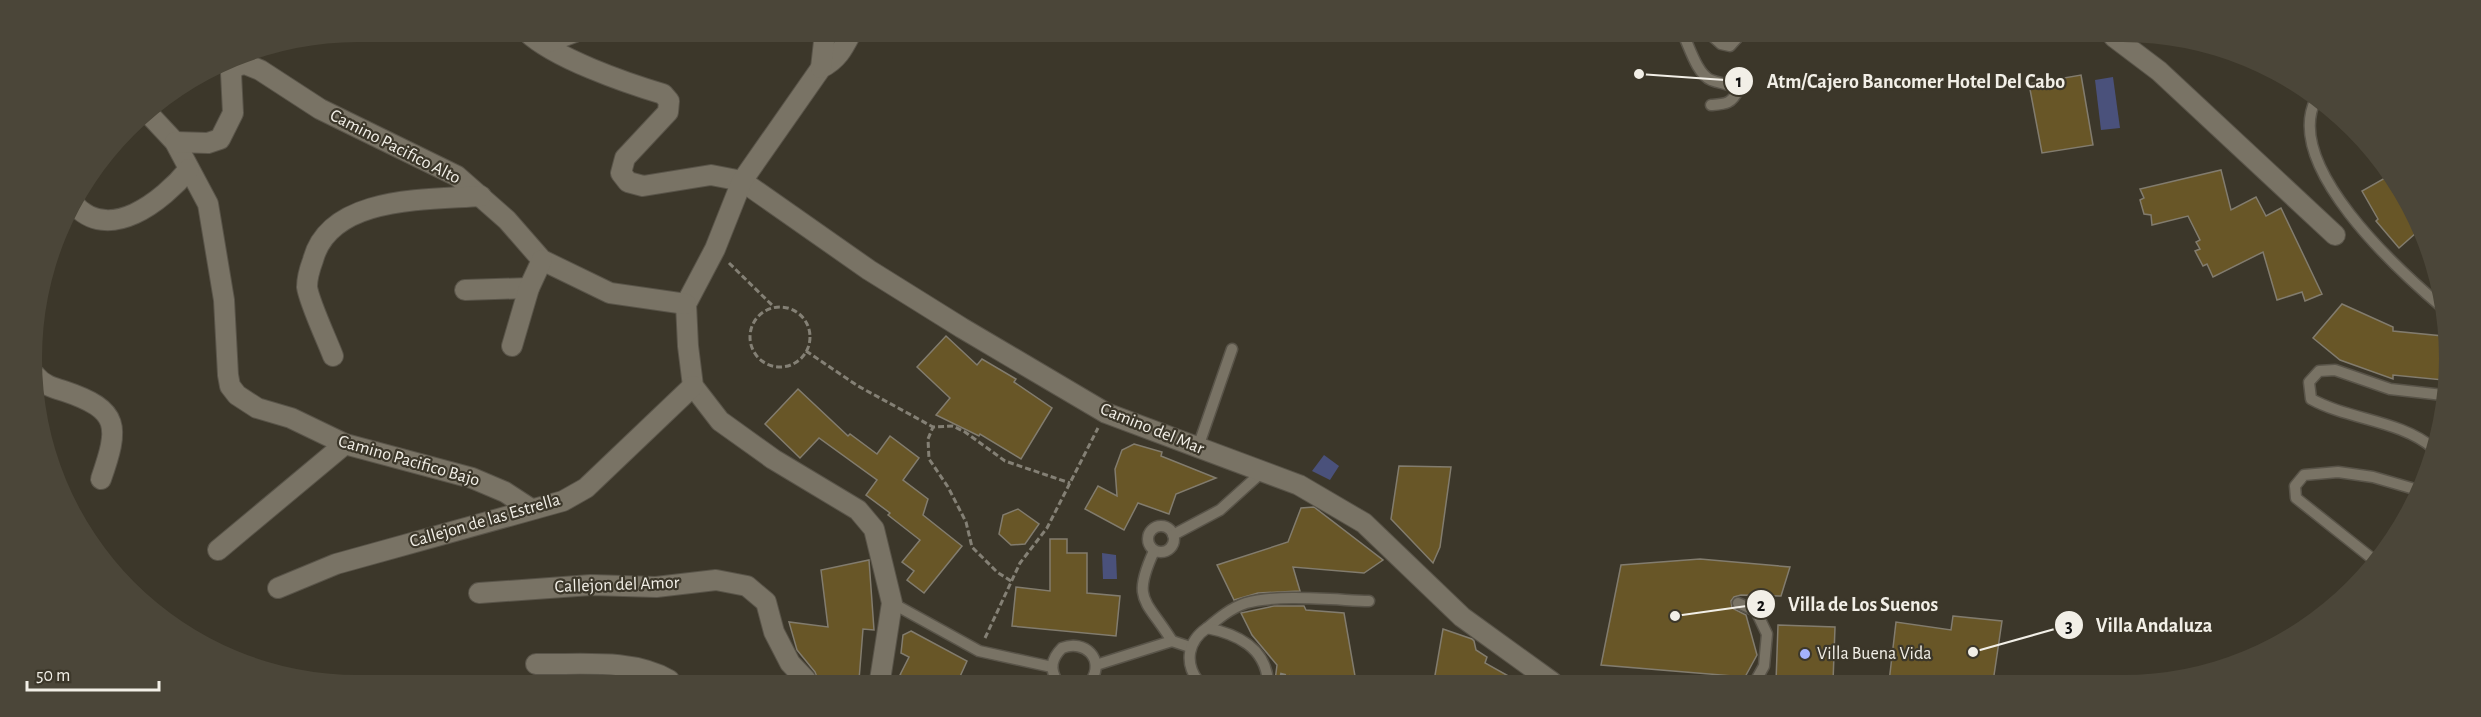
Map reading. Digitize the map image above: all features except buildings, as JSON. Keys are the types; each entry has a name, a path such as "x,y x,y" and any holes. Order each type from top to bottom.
{"street":[{"path":"540,42 598,71 663,94 669,101 668,112 625,158 621,173 628,182 643,186 711,175 742,181"},
{"path":"543,44 548,42"},
{"path":"824,42 821,68 742,181 715,249 686,304 693,386 720,421 773,459 858,510 874,529 892,603 881,675"},
{"path":"821,68 831,63 841,53 846,42"},
{"path":"2119,42 2159,71 2335,235"},
{"name":"Camino Pacifico Alto","path":"239,65 245,64 260,70 320,109 457,176 507,220 542,260 610,293 686,304"},
{"name":"Camino Pacifico Alto","path":"175,142 208,143 220,139 233,113 231,74 236,67"},
{"name":"Camino Pacifico Bajo","path":"153,118 175,142 208,204 226,316 230,386 237,395 257,408 291,418 345,444 472,478 505,492 531,509"},
{"path":"80,209 97,220 117,221 145,207 179,181 189,169"},
{"name":"Camino del Mar","path":"742,181 879,276 1106,413 1299,485 1364,523 1462,617 1542,675"},
{"path":"333,356 307,287 315,250 327,233 348,218 387,204 481,196"},
{"path":"512,346 529,288 542,260"},
{"path":"465,290 529,288"},
{"path":"43,382 48,386 85,398 100,406 106,414 113,443 101,479"},
{"name":"Callejon de las Estrella","path":"278,588 336,564 564,501 586,488 693,386"},
{"path":"218,550 345,444"},
{"name":"Callejon del Amor","path":"479,593 591,585 656,587 716,580 747,586 766,602 774,632 790,663 801,675"},
{"path":"536,664 625,666 654,671 661,675"}],"lane":[{"path":"1687,42 1704,77 1731,84 1738,90 1734,99 1728,104 1711,105"},
{"path":"1719,42 1730,46 1734,42"},
{"path":"2313,105 2309,112 2309,137 2319,164 2337,198 2372,241 2412,282 2433,300"},
{"path":"1198,447 1232,349"},
{"path":"2427,444 2406,431 2329,409 2311,399 2309,382 2319,372 2335,370 2390,389 2437,394"},
{"path":"1173,535 1220,510 1261,472"},
{"path":"2369,556 2296,498 2295,486 2304,475 2338,472 2373,477 2411,488"},
{"path":"1163,526 1173,535 1174,543 1162,553 1154,551 1147,539 1154,528 1163,526"},
{"path":"1154,551 1141,584 1143,599 1172,641"},
{"path":"1194,675 1190,647 1197,635 1228,611 1247,603 1287,599 1369,601"},
{"path":"892,603 979,651 1052,667"},
{"path":"1738,603 1756,611 1767,634 1764,666 1759,675"},
{"path":"1207,628 1227,632 1240,638 1259,654 1267,675"},
{"path":"1096,665 1172,641 1190,647"},
{"path":"1055,675 1052,667 1057,653 1069,645 1084,647 1090,651 1096,665 1093,675"}],"path":[{"path":"715,249 774,307 793,310 807,324 809,342 806,351 800,359 781,366 762,361 755,354 750,335 757,317 774,307"},
{"path":"806,351 858,386 933,427 953,426 1005,461 1070,483"},
{"path":"979,651 1020,563 1047,528 1106,413"},
{"path":"933,427 928,439 929,459 948,487 966,522 972,547 997,572 1011,581"},
{"path":"1265,666 1283,675"}],"water":[{"path":"2113,77 2120,128 2101,130 2095,80"},
{"path":"1324,455 1339,466 1330,480 1312,471"},
{"path":"1102,553 1116,555 1117,579 1103,579"}],"place":[{"name":"Atm/Cajero Bancomer Hotel Del Cabo","path":"1639,74"},
{"name":"Villa de Los Suenos","path":"1675,616"},
{"name":"Villa Andaluza","path":"1973,652"},
{"name":"Villa Buena Vida","path":"1805,654"}]}
